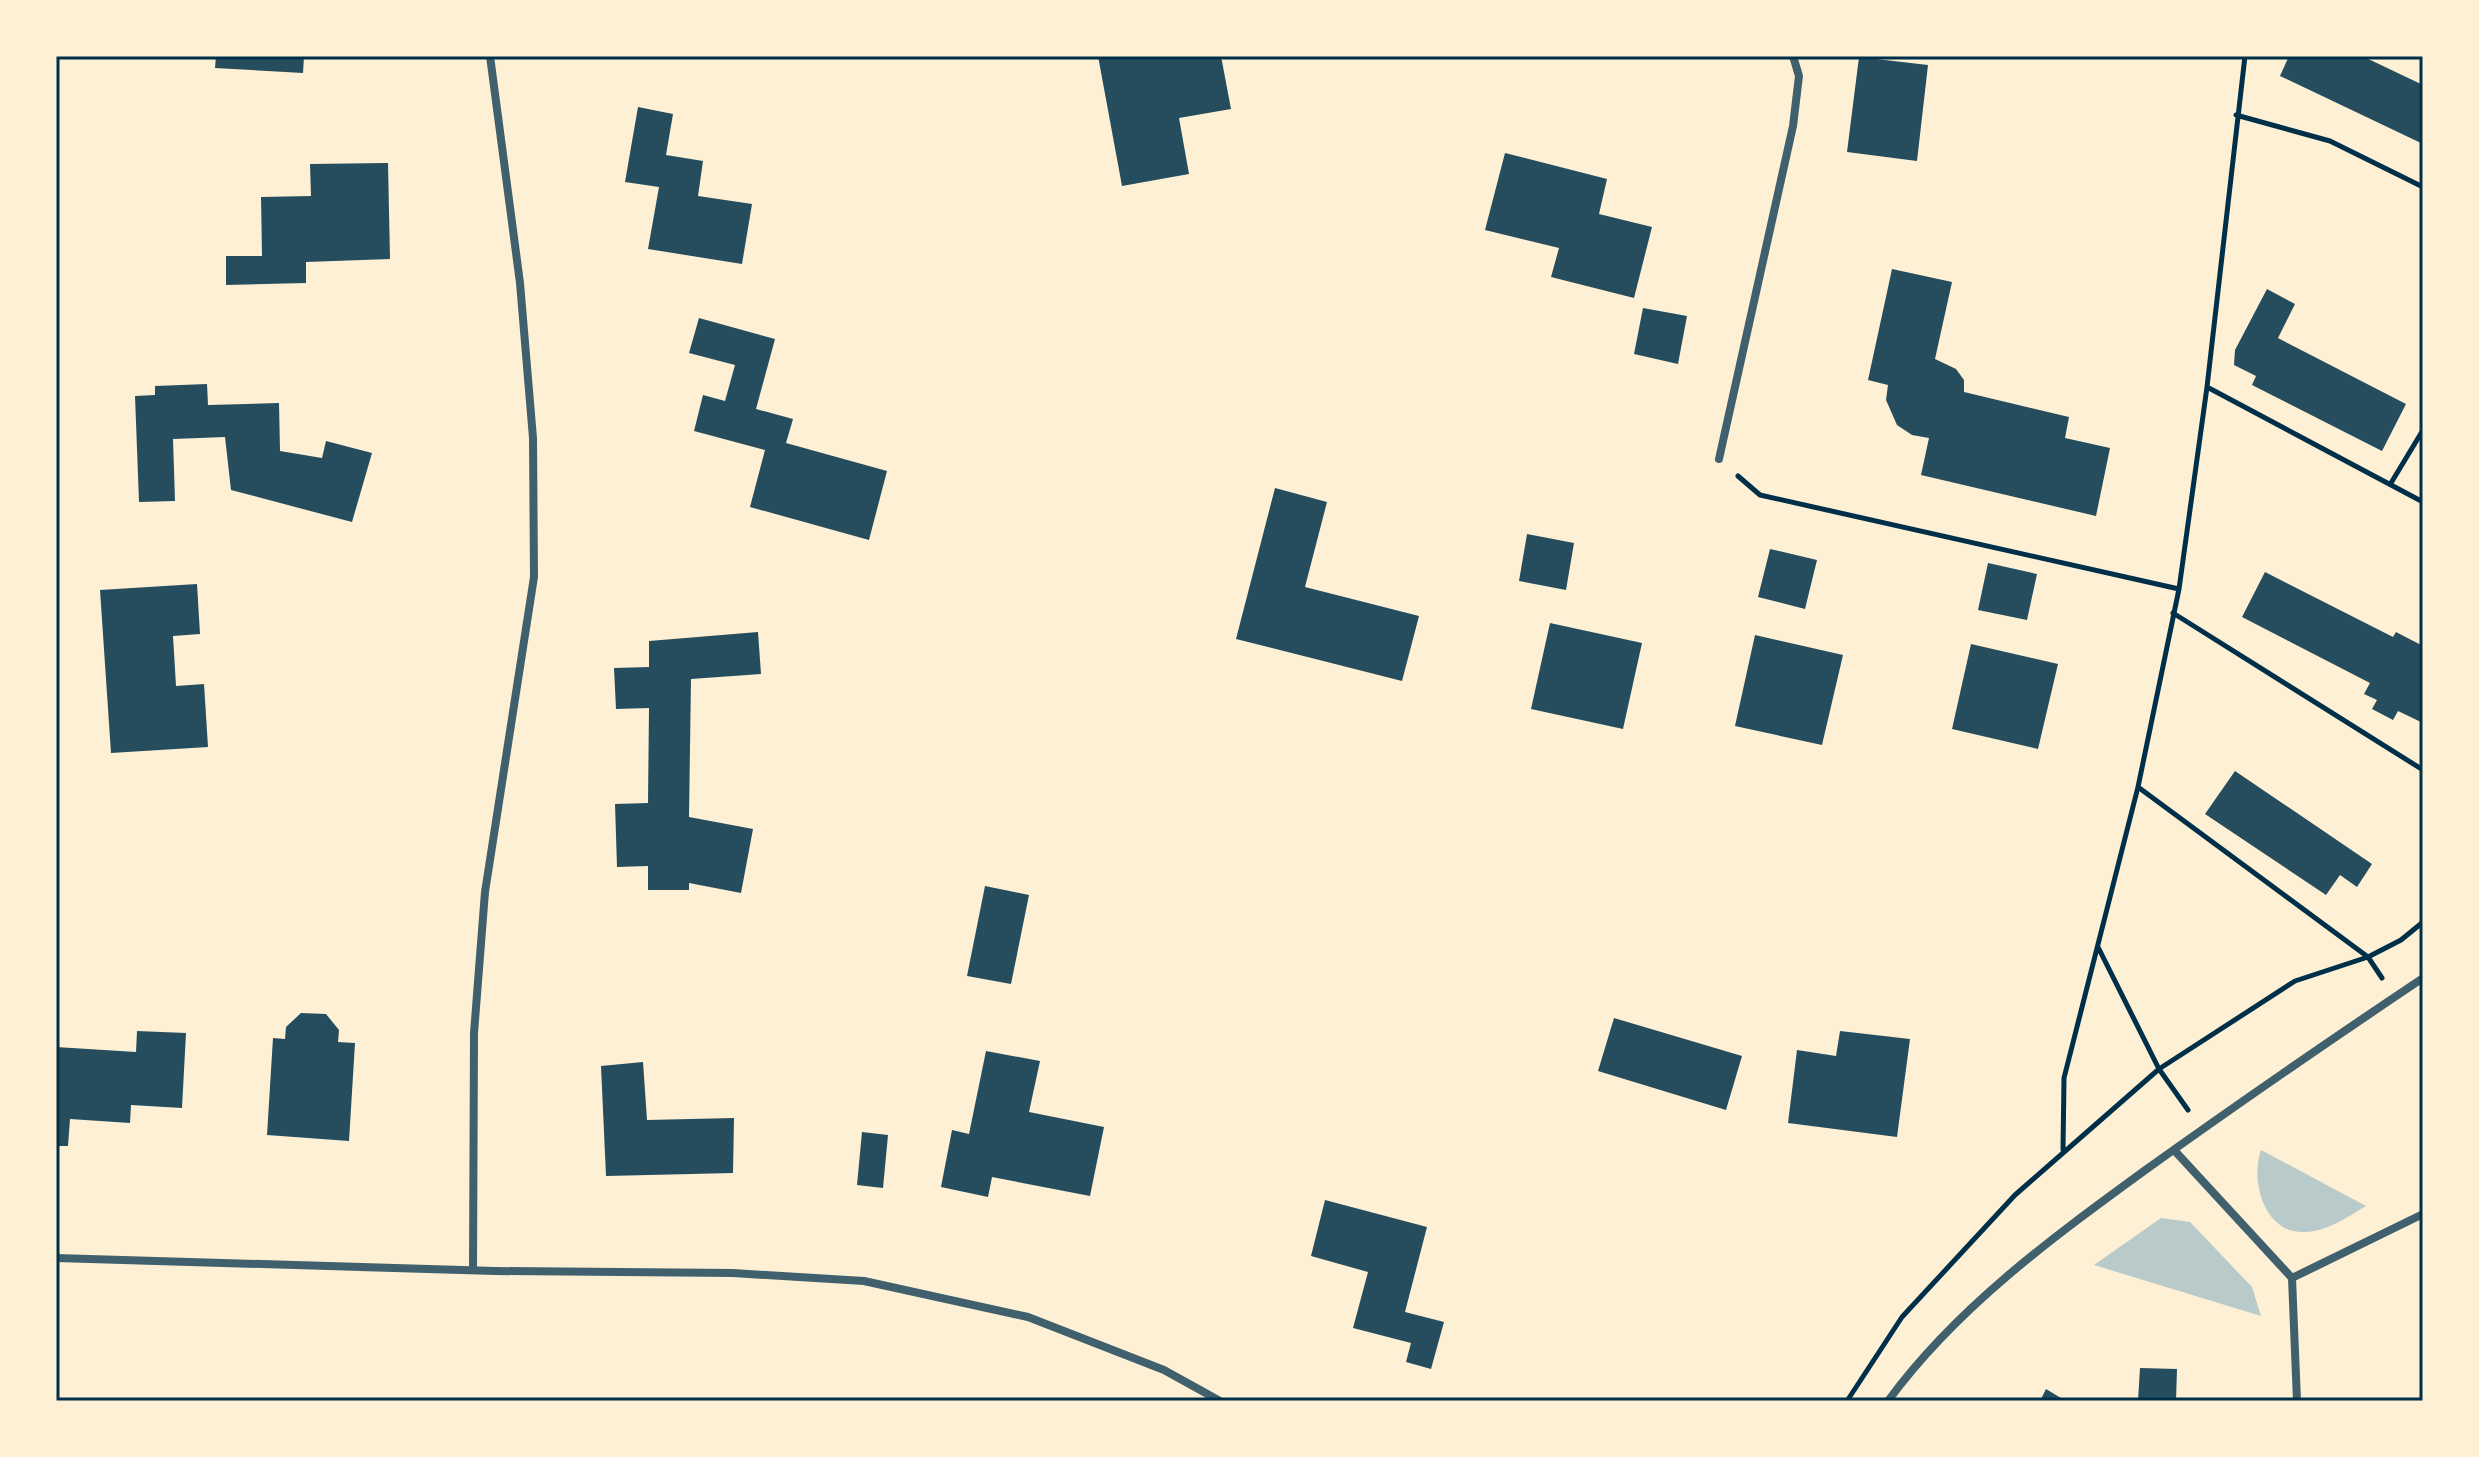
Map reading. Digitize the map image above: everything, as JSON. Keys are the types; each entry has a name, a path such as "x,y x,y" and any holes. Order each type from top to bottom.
{"street":[{"path":"473,1270 474,1033 485,892 518,703 534,577 533,438 520,283 490,56"},
{"path":"1719,459 1793,126 1799,76 1793,56"},
{"path":"1888,1401 1954,1327 2044,1243 2201,1129 2423,978"},
{"path":"2174,1150 2292,1278 2297,1401"},
{"path":"2292,1278 2423,1214"},
{"path":"56,1258 473,1270 733,1273 864,1281 1028,1317 1164,1370 1220,1401"}],"path":[{"path":"2063,1150 2064,1078 2138,787 2179,589 2207,387 2245,56"},
{"path":"2236,115 2330,141 2423,187"},
{"path":"2207,387 2423,502"},
{"path":"2391,483 2423,430"},
{"path":"1719,459 1760,495 2179,589"},
{"path":"2173,613 2423,770"},
{"path":"2138,787 2368,957 2394,998"},
{"path":"1847,1401 1902,1317 2015,1195 2159,1069 2295,981 2368,957 2401,940 2423,922"},
{"path":"2097,946 2159,1069 2201,1129"}],"shaded area":[{"path":"2261,1150 2366,1206 2320,1230 2303,1232 2278,1224 2263,1203 2259,1189 2257,1176"},
{"path":"2161,1218 2190,1222 2252,1287 2261,1316 2094,1265"}],"building":[{"path":"216,56 304,56 303,73 215,68"},
{"path":"1098,56 1221,56 1231,109 1179,118 1189,174 1122,186"},
{"path":"2289,56 2362,56 2423,85 2423,144 2280,76"},
{"path":"1859,57 1928,65 1917,161 1847,152"},
{"path":"638,107 673,114 666,155 703,161 698,196 752,204 742,264 648,249 659,187 625,182"},
{"path":"1505,153 1607,179 1599,214 1652,227 1634,298 1551,277 1559,248 1485,230"},
{"path":"388,163 390,259 306,262 306,283 226,285 226,256 262,256 261,197 311,196 310,164"},
{"path":"1892,269 1952,282 1935,359 1956,369 1964,380 1964,392 2069,417 2065,438 2110,448 2096,516 1921,475 1929,438 1912,435 1897,425 1886,400 1888,385 1868,380"},
{"path":"2267,289 2295,304 2278,338 2406,404 2382,451 2252,385 2256,376 2234,365 2235,350"},
{"path":"1643,308 1687,316 1678,364 1634,354"},
{"path":"699,318 775,339 756,409 793,419 786,443 887,471 869,540 750,507 765,450 694,431 703,395 725,401 735,365 689,353"},
{"path":"207,384 208,405 279,403 280,451 322,458 326,441 372,453 352,522 231,490 225,437 173,439 175,501 139,502 135,396 155,395 155,386"},
{"path":"1275,488 1327,502 1305,587 1419,616 1402,681 1236,639"},
{"path":"1527,534 1574,543 1566,590 1519,581"},
{"path":"1770,549 1817,560 1805,609 1758,597"},
{"path":"1988,563 2037,574 2027,620 1978,610"},
{"path":"2265,572 2393,637 2396,632 2423,646 2423,723 2398,711 2393,720 2372,709 2377,700 2364,694 2370,683 2242,617"},
{"path":"197,584 200,634 173,636 176,686 204,684 208,747 111,753 100,590"},
{"path":"1550,623 1642,643 1623,729 1531,709"},
{"path":"758,632 761,674 691,679 689,817 753,829 741,893 689,883 689,890 648,890 648,866 617,867 615,804 648,803 649,708 616,709 614,668 649,667 649,641"},
{"path":"1755,635 1843,655 1822,745 1735,726"},
{"path":"1971,644 2058,664 2038,749 1952,729"},
{"path":"2235,771 2372,864 2357,887 2340,875 2326,895 2205,814"},
{"path":"985,886 1029,895 1011,984 967,976"},
{"path":"301,1013 326,1014 339,1030 338,1042 355,1043 349,1141 267,1135 273,1038 285,1039 286,1027"},
{"path":"1614,1018 1742,1056 1726,1110 1598,1071"},
{"path":"137,1031 186,1033 182,1108 131,1105 130,1123 70,1119 68,1146 56,1146 56,1047 136,1052"},
{"path":"1840,1031 1910,1039 1897,1137 1788,1123 1797,1050 1836,1056"},
{"path":"986,1051 1040,1061 1029,1112 1104,1127 1090,1196 992,1177 988,1197 941,1187 952,1130 969,1134"},
{"path":"643,1062 647,1120 734,1118 733,1173 606,1176 601,1066"},
{"path":"862,1132 888,1135 883,1188 857,1185"},
{"path":"1325,1200 1427,1227 1405,1312 1444,1322 1431,1369 1406,1362 1411,1343 1353,1328 1368,1272 1311,1256"},
{"path":"2140,1368 2177,1369 2176,1401 2138,1401"},
{"path":"2046,1389 2066,1401 2040,1401"}]}
